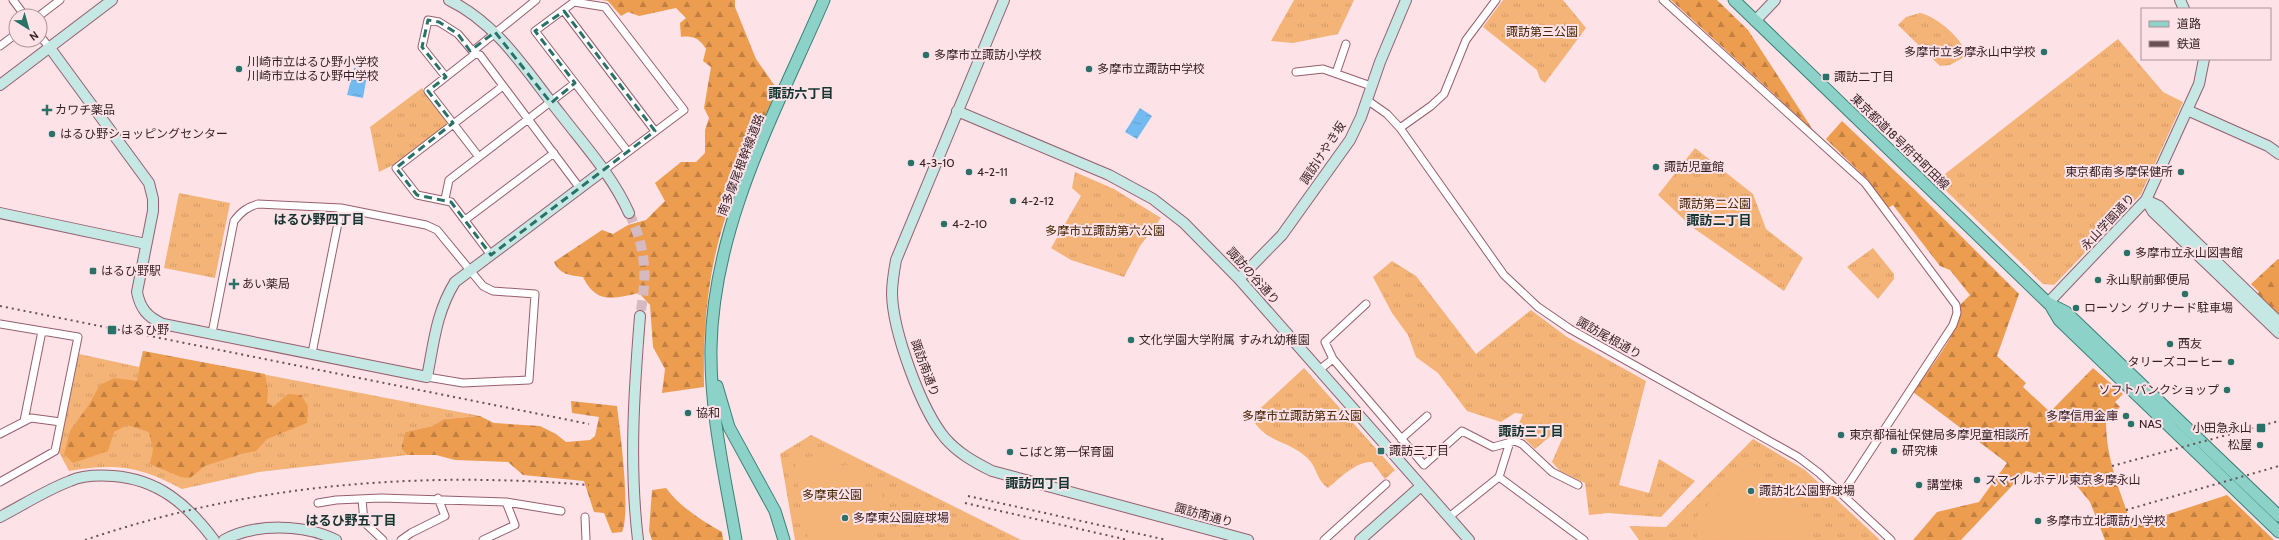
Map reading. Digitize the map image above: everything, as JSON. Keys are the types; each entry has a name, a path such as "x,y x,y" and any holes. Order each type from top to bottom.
{"main road":[{"name":"南多摩尾根幹線道路","path":"736,540 713,409 711,348 716,292 727,239 735,214 767,130 824,0"},
{"name":"東京都道18号府中町田線","path":"1734,0 2048,303 2058,320 2279,532"},
{"name":"東京都道18号府中町田線","path":"2048,303 2066,312 2279,516"},
{"name":"南多摩尾根幹線道路","path":"711,348 718,391 729,428 776,511 784,540"}],"street":[{"path":"48,9 60,0"},
{"path":"0,84 112,0"},
{"path":"449,0 464,7 495,32 604,170 623,198 630,213"},
{"path":"479,157 428,91 474,53 495,32 536,0"},
{"name":"諏訪南通り","path":"1004,0 900,247 892,284 894,313 898,332 920,393 935,424 960,452 992,471 1248,540"},
{"name":"諏訪けやき坂","path":"1239,279 1282,235 1326,176 1350,140 1406,0"},
{"path":"1400,128 1431,106 1444,94 1466,40 1496,0"},
{"path":"1663,0 1821,141 1865,183 1956,305 1957,314 1952,325 1842,494"},
{"path":"1755,21 1775,0"},
{"path":"427,376 444,300 455,282 579,187 604,170 628,152 654,131 684,110 605,7 574,2 564,11 535,31 628,152"},
{"path":"564,11 654,131"},
{"path":"446,77 422,47 428,20 439,22 458,34 468,48 474,53 480,55 579,187"},
{"path":"1336,73 1346,44"},
{"path":"48,46 149,183 153,199 153,211 138,292 139,302 146,313 153,320 163,324 463,383 529,380 535,294 493,291 483,286 469,271 437,230 426,225 341,208 258,204 250,206 241,212 234,221 212,333"},
{"name":"永山学園通り","path":"2048,303 2146,200 2199,84 2204,60"},
{"path":"1296,72 1323,69 1371,86"},
{"path":"445,199 449,180 551,103 575,83"},
{"path":"491,255 451,202 445,199 417,195 396,168 503,86"},
{"name":"諏訪尾根通り","path":"1367,100 1387,114 1400,128 1496,265 1519,291 1538,307 1570,329 1789,451 1814,468 1891,540"},
{"path":"2187,110 2268,146 2279,154"},
{"name":"諏訪の谷通り","path":"957,111 1109,175 1135,189 1184,223 1239,279 1469,540"},
{"path":"465,220 554,154"},
{"path":"2146,200 2159,206 2279,322"},
{"path":"2146,200 2153,212 2279,333"},
{"path":"312,354 341,208"},
{"path":"0,213 146,244"},
{"path":"1366,304 1325,342 1333,359 1424,465 1462,431 1493,447 1515,441 1522,444 1552,472 1578,485"},
{"path":"638,540 633,477 632,424 640,316"},
{"path":"0,333 1,324 78,337 55,451 0,482"},
{"path":"24,421 42,331"},
{"path":"1319,370 1333,359"},
{"path":"1401,439 1428,416"},
{"path":"0,434 34,417 61,422"},
{"path":"1449,517 1499,477 1510,442"},
{"path":"0,517 71,480 97,476 121,476 156,486 168,492 190,511 214,540"},
{"path":"1499,477 1584,540"},
{"path":"1324,540 1386,484"},
{"path":"1360,540 1421,486"},
{"path":"362,498 364,522 383,540"},
{"path":"318,503 362,498 438,498 506,502 561,511"},
{"path":"401,540 411,533 446,516 438,498"},
{"path":"328,510 329,502"},
{"path":"483,540 515,525 506,502"},
{"path":"585,517 586,540"},
{"path":"224,540 249,532 289,528 313,531 336,540"}],"highlighted area":[{"path":"564,11 655,131 491,255 451,202 417,195 396,168 453,123 428,91 446,77 422,47 428,20 439,22 458,34 470,51 495,32 551,103 575,83 535,31"}],"green space":[{"path":"602,0 735,0 735,7 756,59 777,89 749,154 718,242 710,283 705,324 704,387 662,393 665,369 653,347 650,305 639,293 613,298 600,296 588,286 583,277 562,272 554,262 602,230 613,234 628,225 646,220 665,201 655,183 681,162 696,162 705,153 705,130 709,118 704,108 711,67 703,61 706,49 696,38 681,37 680,23 686,18 676,8 639,16 628,12 621,16 608,1"},
{"path":"1294,0 1354,0 1338,34 1293,43 1271,41"},
{"name":"諏訪第三公園","path":"1503,0 1563,0 1586,28 1545,83 1540,79 1537,70 1483,27"},
{"path":"1671,0 1717,0 1748,30 1813,130"},
{"path":"1920,13 1934,19 1949,30 1961,43 1966,56 1950,65 1940,66 1898,25 1906,17"},
{"path":"2118,39 2163,92 2183,102 2141,194 2054,285 2043,284 1936,181"},
{"path":"422,88 447,120 447,125 395,164 379,172 370,127"},
{"path":"1842,121 1917,192 2019,294 1997,356 2026,383 2023,387 2050,412 2093,368 2123,394 2115,402 2120,407 2106,422 2108,449 2114,475 2132,526 2227,495 2274,540 2105,540 2090,502 2077,486 2026,471 1961,540 1913,540 1937,512 1979,502 2007,463 1913,392 1943,350 1956,326 1960,305 1970,295 1950,270 1940,266 1893,205 1888,208 1868,180 1826,139"},
{"name":"諏訪第二公園","path":"1695,148 1753,194 1766,229 1803,258 1784,291 1692,227 1658,195"},
{"name":"多摩市立諏訪第六公園","path":"1075,172 1114,189 1161,218 1140,246 1124,277 1071,260 1051,248 1081,196 1072,188"},
{"path":"179,193 230,203 215,278 164,268"},
{"path":"1873,248 1894,274 1894,279 1878,299 1847,267"},
{"path":"2278,259 2279,317 2256,295 2259,292 2251,284"},
{"path":"1392,261 1416,276 1476,354 1531,310 1567,337 1646,381 1619,485 1649,493 1659,459 1695,481 1661,517 1608,513 1589,515 1585,483 1560,471 1552,462 1562,439 1559,429 1535,449 1525,439 1514,435 1523,414 1515,413 1501,422 1467,411 1438,373 1416,357 1408,335 1392,313 1373,277"},
{"path":"143,351 480,416 444,419 432,426 405,432 401,449 407,455 259,472 182,489 153,475 127,468 101,467 69,471 59,452 79,354 139,367"},
{"path":"143,351 265,374 268,391 267,403 273,407 288,394 301,395 308,406 307,423 267,439 256,451 241,454 205,466 190,478 181,477 150,464 153,450 149,432 127,425 114,432 108,451 73,463 64,454 70,431 88,406 100,385 114,378 137,381"},
{"name":"多摩市立諏訪第五公園","path":"1304,368 1395,470 1385,479 1372,462 1366,462 1348,471 1328,488 1321,481 1312,464 1305,456 1270,437 1257,426 1251,417"},
{"path":"571,401 617,406 625,490 624,522 622,532 612,533 604,513 594,512 584,481 523,475 508,462 455,460 436,455 407,455 401,449 405,432 432,426 444,419 480,416 494,423 540,426 556,434 566,442 590,440 595,436 599,417 572,413"},
{"name":"多摩東公園","path":"811,435 1021,540 795,540 780,454"},
{"path":"1753,439 1805,470 1880,540 1639,540 1629,526 1666,527"},
{"name":"多摩東公園庭球場","path":"837,452 840,466 861,463 865,489 800,499 794,459"},
{"name":"諏訪北公園野球場","path":"1751,462 1813,524 1803,540 1698,539 1693,520"},
{"path":"666,488 684,507 722,532 723,540 652,540 649,531 652,490"},
{"name":"多摩東公園庭球場","path":"881,491 888,532 843,540 808,540 803,504"}],"water":[{"path":"354,68 368,70 363,98 347,95"},
{"path":"1140,108 1152,116 1137,139 1125,132"}],"tunnel":[{"path":"629,213 639,239 644,264 644,289 640,316"}],"railway":[{"path":"0,306 589,424"},
{"path":"2112,466 2279,421"},
{"path":"2126,510 2279,466"},
{"path":"85,540 147,521 209,506 271,494 334,486 397,481 460,480 524,481 589,485"},
{"path":"968,496 1167,540"},
{"path":"965,503 1128,540"}],"place":[{"name":"多摩市立多摩永山中学校","path":"2044,52"},
{"name":"多摩市立諏訪小学校","path":"926,55"},
{"name":"川崎市立はるひ野小学校 川崎市立はるひ野中学校","path":"239,69"},
{"name":"多摩市立諏訪中学校","path":"1089,69"},
{"name":"諏訪二丁目","path":"1826,77"},
{"name":"カワチ薬品","path":"47,110"},
{"name":"はるひ野ショッピングセンター","path":"52,134"},
{"name":"4-3-10","path":"911,163"},
{"name":"諏訪児童館","path":"1656,167"},
{"name":"4-2-11","path":"969,172"},
{"name":"東京都南多摩保健所","path":"2181,172"},
{"name":"4-2-12","path":"1013,201"},
{"name":"4-2-10","path":"944,224"},
{"name":"多摩市立永山図書館","path":"2127,253"},
{"name":"はるひ野駅","path":"93,271"},
{"name":"永山駅前郵便局","path":"2098,280"},
{"name":"あい薬局","path":"234,284"},
{"name":"グリナード駐車場","path":"2185,294"},
{"name":"ローソン","path":"2076,308"},
{"name":"はるひ野","path":"112,330"},
{"name":"文化学園大学附属 すみれ幼稚園","path":"1131,340"},
{"name":"西友","path":"2170,344"},
{"name":"タリーズコーヒー","path":"2231,362"},
{"name":"ソフトバンクショップ","path":"2227,390"},
{"name":"協和","path":"688,413"},
{"name":"多摩信用金庫","path":"2126,416"},
{"name":"NAS","path":"2131,424"},
{"name":"小田急永山","path":"2261,428"},
{"name":"東京都福祉保健局多摩児童相談所","path":"1841,435"},
{"name":"松屋","path":"2260,445"},
{"name":"諏訪三丁目","path":"1381,451"},
{"name":"研究棟","path":"1894,451"},
{"name":"こばと第一保育園","path":"1010,452"},
{"name":"スマイルホテル東京多摩永山","path":"1977,480"},
{"name":"講堂棟","path":"1919,485"},
{"name":"諏訪北公園野球場","path":"1751,491"},
{"name":"多摩東公園庭球場","path":"845,518"},
{"name":"多摩市立北諏訪小学校","path":"2038,521"}],"district":[{"name":"諏訪六丁目","path":"801,93"},
{"name":"はるひ野四丁目","path":"319,219"},
{"name":"諏訪二丁目","path":"1719,220"},
{"name":"諏訪三丁目","path":"1531,431"},
{"name":"諏訪四丁目","path":"1038,483"},
{"name":"はるひ野五丁目","path":"351,520"}]}
